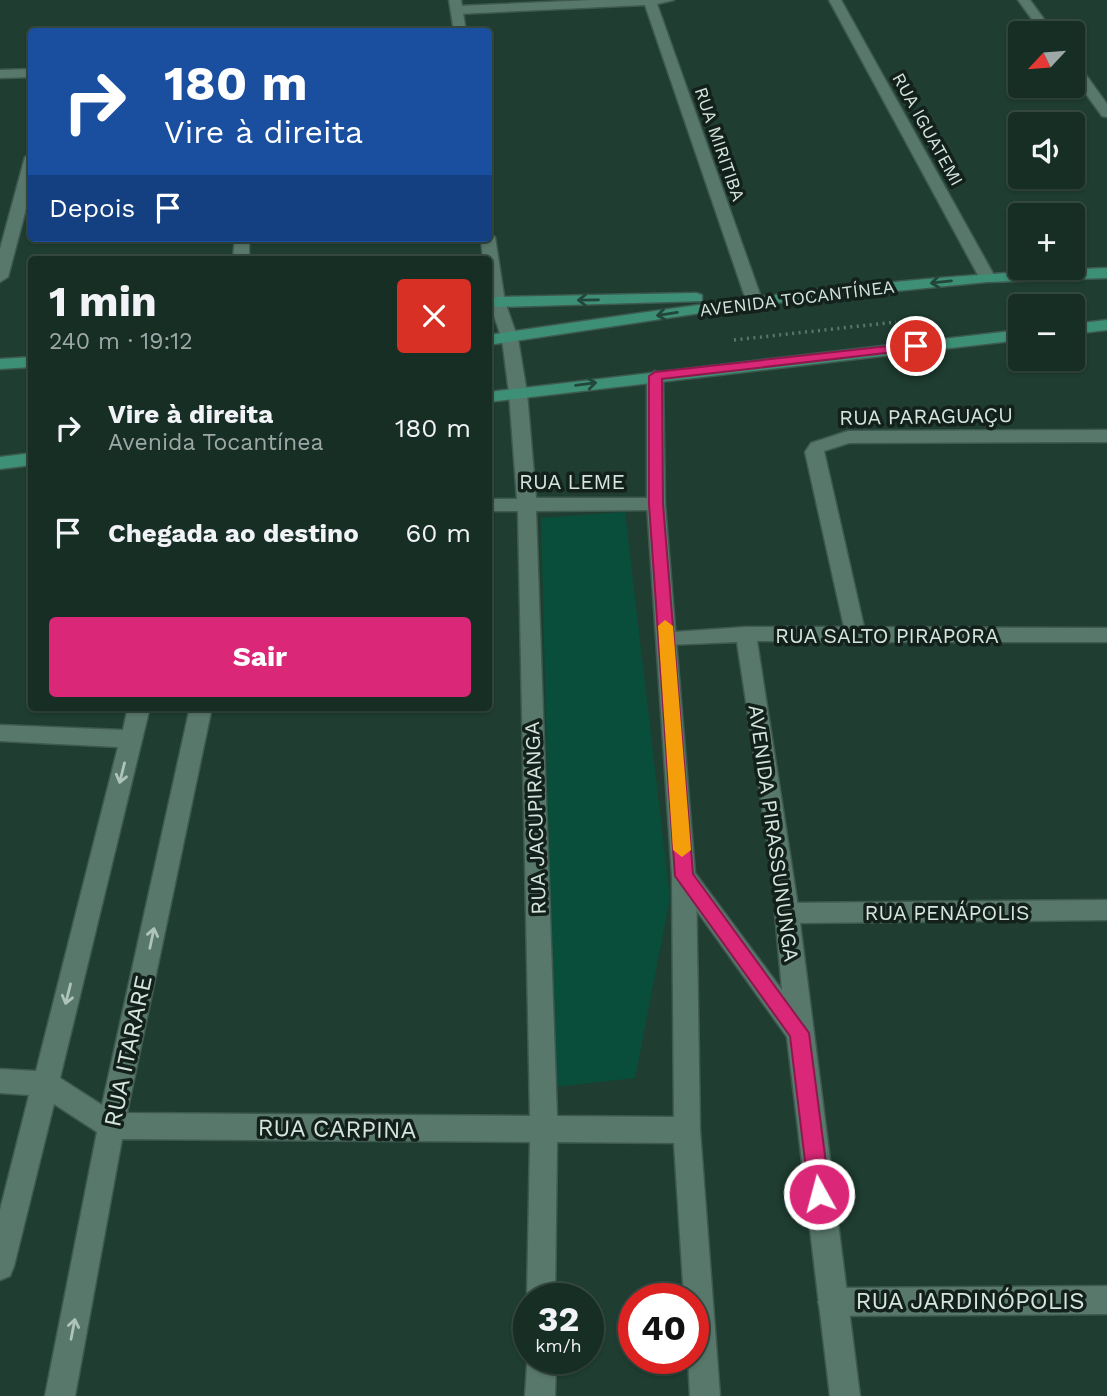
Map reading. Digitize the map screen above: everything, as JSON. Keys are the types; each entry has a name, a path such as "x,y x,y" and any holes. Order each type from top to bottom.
{"main road":[{"name":"AVENIDA TOCANTÍNEA","path":"492,340 754,300 986,277 1107,274"},
{"path":"497,302 754,300"},
{"path":"1085,328 1107,325"},
{"path":"492,396 1008,336"},
{"path":"0,364 28,362"},
{"path":"0,463 28,460"}],"street":[{"path":"459,28 456,5 668,0"},
{"name":"RUA IGUATEMI","path":"835,0 986,277"},
{"path":"1024,0 1039,21"},
{"name":"RUA MIRITIBA","path":"650,1 754,300"},
{"path":"0,74 28,73"},
{"path":"1085,83 1107,113"},
{"path":"0,277 28,172"},
{"name":"RUA JACUPIRANGA","path":"492,266 497,302 510,339 518,393 527,504 544,1131 541,1283"},
{"path":"655,376 656,504 684,876 687,1130 705,1396"},
{"name":"RUA PARAGUAÇU","path":"856,636 814,452 817,447 848,438 1107,436"},
{"name":"RUA LEME","path":"492,505 656,504"},
{"name":"RUA SALTO PIRAPORA","path":"666,638 746,634 1107,635"},
{"name":"AVENIDA PIRASSUNUNGA","path":"746,634 788,913 799,1033 845,1396"},
{"path":"0,1266 138,711"},
{"name":"RUA ITARARE","path":"60,1396 111,1126 200,711"},
{"path":"0,733 131,739"},
{"name":"AVENIDA PIRASSUNUNGA","path":"684,876 799,1033"},
{"name":"RUA PENÁPOLIS","path":"788,913 1107,911"},
{"path":"0,1081 46,1084 111,1126"},
{"name":"RUA CARPINA","path":"111,1126 687,1130"},
{"name":"RUA JARDINÓPOLIS","path":"832,1302 1107,1300"},
{"path":"540,1396 541,1374"}],"green space":[{"path":"625,512 670,898 635,1078 555,1087 541,518"}],"slow traffic":[{"path":"665,626 682,850"}],"route":[{"path":"819,1194 799,1033 684,876 656,504 655,376 916,346"}]}
